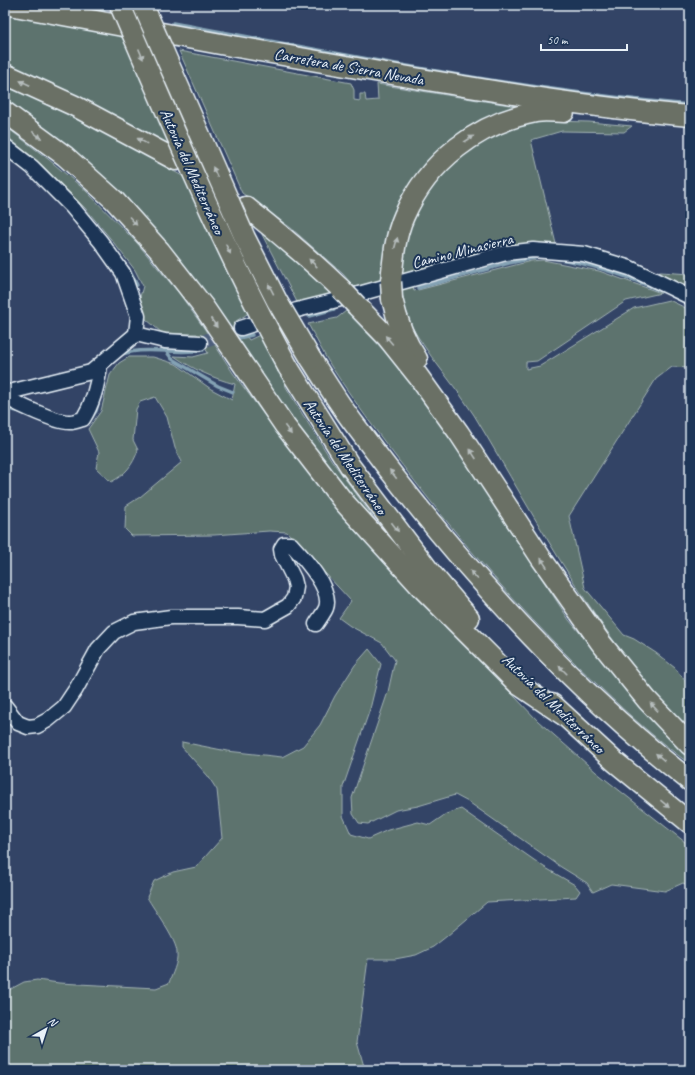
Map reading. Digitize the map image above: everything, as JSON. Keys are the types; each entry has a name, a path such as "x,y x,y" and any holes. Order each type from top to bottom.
{"highway":[{"name":"Carretera de Sierra Nevada","path":"9,5 210,42 476,88 605,108 690,116"},
{"name":"Autovía del Mediterráneo","path":"120,5 221,236 259,314 288,367 350,466 430,572 520,673 562,714 614,761 690,823"},
{"name":"Autovía del Mediterráneo","path":"143,5 245,238 277,302 311,359 354,424 462,562 540,647 625,728 690,781"},
{"path":"5,74 73,105 176,160"},
{"path":"455,427 445,401 407,345 397,321 391,290 395,248 404,216 418,189 435,168 456,148 481,131 507,120 538,112 568,112 605,108"},
{"path":"5,112 65,156 114,200 160,251 203,306 285,426 343,501 420,586 519,685 562,714"},
{"path":"246,207 302,252 387,337 418,376 455,427 541,558 601,643 647,700 690,745"}],"street":[{"path":"5,146 32,167 72,207 101,242 123,273 138,316 136,334 91,372 5,393"},
{"name":"Camino Minasierra","path":"241,328 297,310 506,253 533,250 584,254 630,268 690,297"},
{"path":"136,334 165,341 200,343"},
{"path":"5,397 20,405 61,420 70,422 83,419 89,410 98,378 100,364"},
{"path":"5,706 18,724 28,727 37,726 48,720 64,707 76,689 98,649 114,632 134,622 171,617 238,616 265,618 280,611 288,606 294,598 296,587 294,579 280,549 284,544 291,544 316,574 326,593 327,607 316,624"}],"green space":[{"path":"5,15 127,36 174,149 91,104 5,63"},
{"path":"179,51 351,83 354,90 354,100 360,101 360,94 365,94 366,101 378,100 377,84 522,107 451,142 382,283 355,288 343,274 291,228 242,193"},
{"path":"5,85 82,121 186,178 249,313 236,321 249,340 262,334 281,370 286,387 301,412 332,461 396,548 333,478 186,270 12,104 5,101"},
{"path":"550,121 589,122 632,126 624,132 562,131 531,140 556,244 490,247 460,261 399,279 408,227 421,202 441,176 462,153 484,138 523,124"},
{"path":"5,126 86,191 137,243 178,292 204,328 233,373 338,512 416,597 445,624 538,721 596,772 690,846 690,886 683,883 665,891 611,884 593,892 587,883 561,867 470,803 455,795 418,806 396,810 368,824 359,823 353,814 352,798 388,692 395,660 382,643 350,626 339,618 351,601 287,532 269,531 214,535 132,536 125,529 126,506 140,497 182,462 175,448 167,417 155,397 140,402 136,409 133,440 138,450 128,469 111,482 96,468 99,452 88,429 101,411 110,375 119,363 129,357 153,357 176,364 211,389 232,400 235,384 203,373 174,356 193,357 208,353 197,334 162,333 146,319 140,297 143,286 135,270 85,208 41,164 5,135"},
{"path":"256,223 340,297 297,302"},
{"path":"543,260 599,271 661,293 626,301 537,361 526,362 526,369 540,366 634,308 669,300 690,310 690,368 672,367 656,379 569,516 585,588 624,635 634,639 656,653 675,668 690,687 690,730 657,695 599,620 547,539 474,415 415,332 407,314 400,289 413,286 414,291 531,261"},
{"path":"655,273 690,274 690,290"},
{"path":"346,311 393,360 427,404 449,435 569,620 635,699 690,757 690,764 655,737 622,708 533,620 469,548 390,449 331,366 308,324 337,318"},
{"path":"369,649 381,664 370,709 343,787 343,816 351,834 368,839 388,830 418,822 430,825 446,814 461,809 544,867 575,885 580,891 576,897 487,902 433,947 416,955 395,959 368,959 357,1042 365,1070 5,1070 5,994 7,991 24,982 37,980 59,983 156,988 169,983 177,961 176,947 147,897 154,881 173,872 196,867 222,838 217,790 208,776 182,747 182,742 227,751 282,757 303,746 320,725 335,696 355,665"}],"waterway":[{"path":"79,5 105,11"},
{"path":"173,23 366,59 495,81 690,105"},
{"path":"418,288 509,263 539,257"},
{"path":"553,258 582,263 635,280 661,291"},
{"path":"128,268 137,285"},
{"path":"670,295 690,305"},
{"path":"309,316 334,309"},
{"path":"234,339 252,335"},
{"path":"164,348 172,359 218,386 233,392"},
{"path":"119,356 136,351 182,352 203,350"},
{"path":"91,418 96,411 98,404"},
{"path":"5,408 21,412"}],"tunnel":[{"path":"200,343 241,328"}]}
